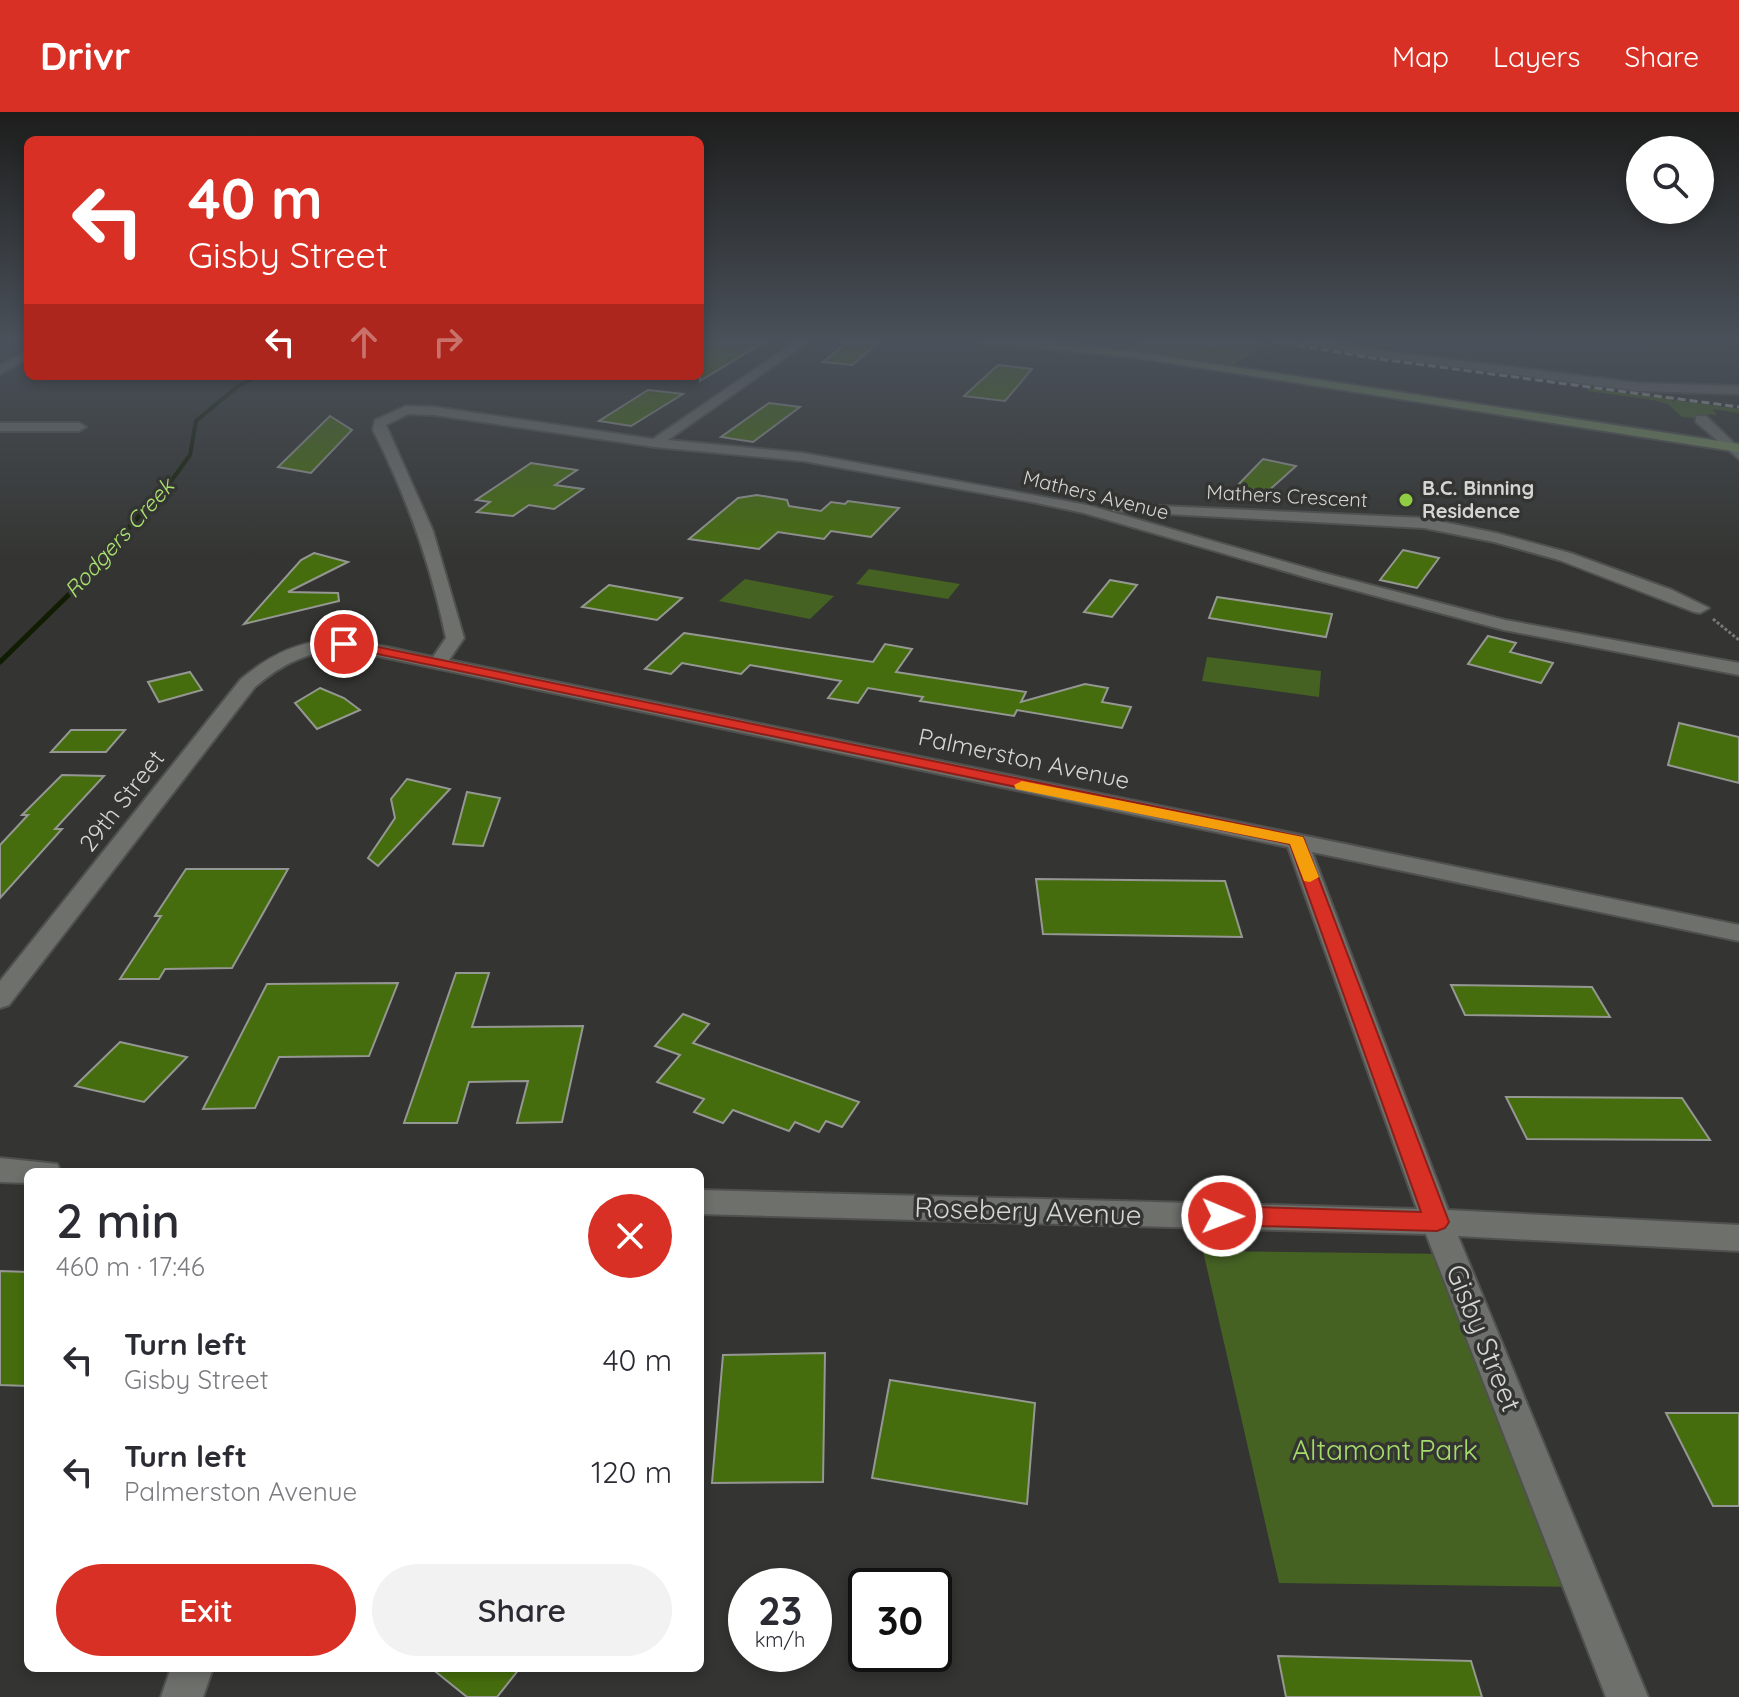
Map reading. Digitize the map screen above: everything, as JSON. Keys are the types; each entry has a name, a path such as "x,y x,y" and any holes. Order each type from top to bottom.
{"main road":[{"path":"1505,413 1736,450"}],"street":[{"name":"Mathers Avenue","path":"396,413 380,423 380,430 427,528 442,573 455,638 439,662"},
{"name":"Mathers Avenue","path":"448,413 655,443 803,457 1087,509 1318,576 1504,625 1739,669"},
{"path":"655,443 699,413"},
{"path":"1701,419 1736,450"},
{"path":"0,427 79,427"},
{"name":"Mathers Crescent","path":"1087,509 1424,523 1503,536 1540,547 1700,608"},
{"name":"Palmerston Avenue","path":"297,649 344,644 439,662 794,739 1739,933"},
{"name":"29th Street","path":"0,999 248,683 269,664 297,649"},
{"name":"Gisby Street","path":"1297,841 1437,1222 1627,1697"},
{"path":"0,1170 24,1171"},
{"name":"Rosebery Avenue","path":"704,1202 1437,1222 1739,1238"},
{"path":"182,1697 191,1672"}],"path":[{"path":"1700,608 1739,640"}],"green space":[{"path":"1678,413 1715,413 1717,415 1705,414 1708,419 1682,417"},
{"path":"869,569 960,584 948,599 856,584"},
{"path":"745,579 834,596 810,619 719,601"},
{"path":"1207,657 1321,671 1319,697 1202,681"},
{"name":"Altamont Park","path":"1203,1251 1450,1254 1583,1587 1279,1583"}],"building":[{"path":"612,413 652,413 631,426 599,421"},
{"path":"755,413 792,413 753,442 721,437"},
{"path":"330,416 352,430 311,473 278,467"},
{"path":"1263,459 1296,466 1266,493 1236,487"},
{"path":"531,463 577,470 555,485 583,489 554,509 529,505 513,516 477,512 490,502 476,500"},
{"path":"757,495 787,500 789,506 821,511 831,502 845,504 848,501 899,508 871,537 831,531 824,539 778,532 759,549 689,539 738,498"},
{"path":"1403,550 1439,558 1417,588 1380,580"},
{"path":"314,553 348,562 288,592 338,593 339,601 244,624 301,560"},
{"path":"1110,580 1137,585 1112,617 1084,612"},
{"path":"609,585 682,598 657,620 582,607"},
{"path":"1217,597 1332,614 1326,637 1209,618"},
{"path":"684,633 873,662 885,644 912,649 896,672 1026,692 1021,702 1085,684 1108,688 1102,702 1131,707 1122,728 1017,710 1014,716 920,701 923,697 868,688 858,703 828,698 841,681 750,665 741,674 682,663 671,674 645,669"},
{"path":"1488,636 1516,643 1510,652 1553,663 1541,683 1468,664"},
{"path":"190,672 202,690 159,702 148,682"},
{"path":"320,688 344,698 360,710 317,729 295,703"},
{"path":"1679,723 1739,737 1739,783 1668,765"},
{"path":"71,730 125,730 106,752 51,752"},
{"path":"62,775 104,776 55,829 62,829 0,898 0,845 28,815 22,815"},
{"path":"407,779 450,789 378,866 368,858 395,818 391,799"},
{"path":"467,792 500,798 483,846 453,844"},
{"path":"186,869 288,869 232,968 165,969 159,979 120,979 161,916 155,916"},
{"path":"1036,879 1225,881 1242,937 1043,934"},
{"path":"456,973 489,973 472,1027 583,1026 562,1122 517,1123 528,1081 469,1082 457,1123 404,1123"},
{"path":"398,983 369,1056 279,1057 255,1108 203,1109 267,984"},
{"path":"1451,985 1592,987 1610,1017 1465,1015"},
{"path":"683,1014 709,1024 693,1043 859,1102 842,1127 826,1121 819,1132 795,1122 789,1131 733,1110 723,1123 694,1112 704,1099 657,1082 680,1055 655,1046"},
{"path":"120,1042 187,1057 144,1102 75,1086"},
{"path":"1506,1097 1682,1098 1710,1140 1527,1139"},
{"path":"0,1271 24,1272 24,1386 0,1385"},
{"path":"825,1353 823,1482 712,1483 723,1355"},
{"path":"890,1380 1035,1403 1027,1504 872,1478"},
{"path":"1666,1413 1739,1413 1739,1506 1713,1506"},
{"path":"1278,1656 1471,1661 1482,1697 1286,1697"},
{"path":"436,1672 517,1672 497,1697 467,1697"}],"waterway":[{"name":"Rodgers Creek","path":"166,488 190,455 196,421 206,413"},
{"name":"Rodgers Creek","path":"0,662 98,566 103,555 167,486"}],"slow traffic":[{"path":"1022,785 1297,841 1310,877"}],"place":[{"name":"B.C. Binning Residence","path":"1406,500"}],"route":[{"path":"344,644 1297,841 1437,1222 1222,1216"}]}
